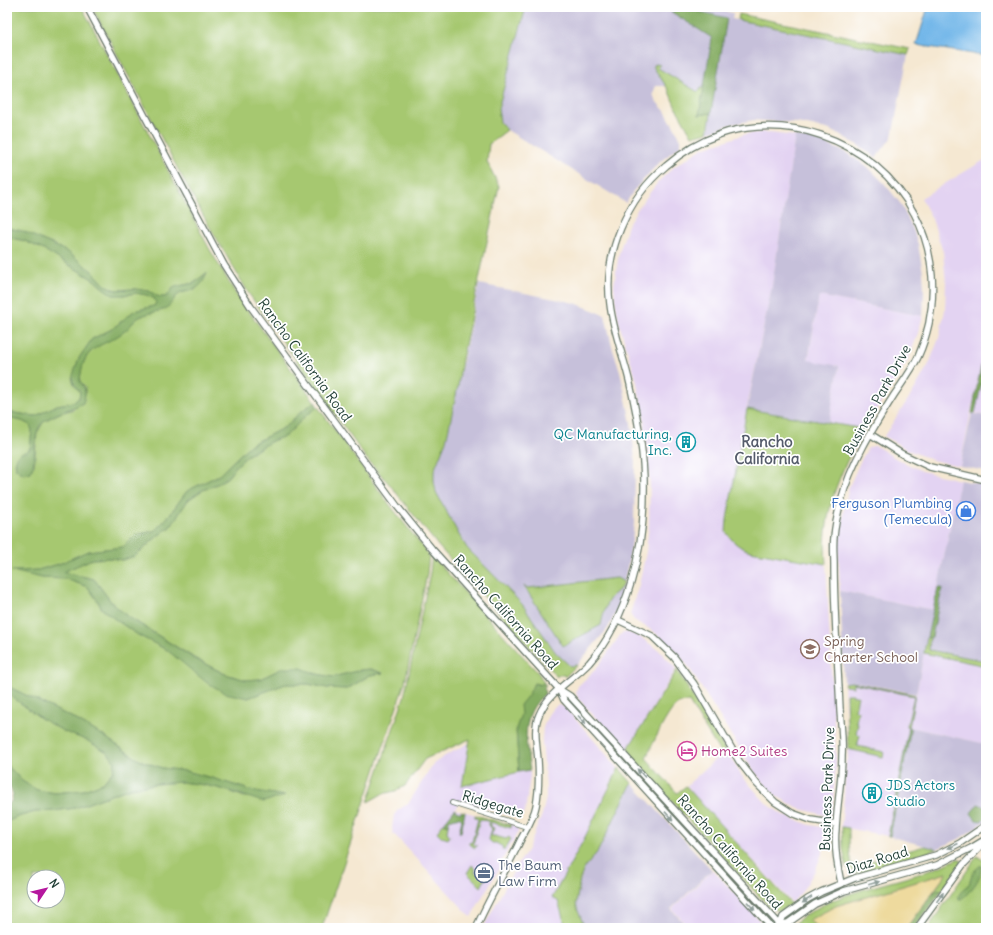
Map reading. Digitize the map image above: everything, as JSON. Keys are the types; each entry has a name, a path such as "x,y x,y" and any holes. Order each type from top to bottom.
{"street":[{"name":"Rancho California Road","path":"87,7 224,264 251,307 369,470 422,537 559,688 570,696 780,927"},
{"name":"Business Park Drive","path":"476,928 536,811 538,790 536,724 539,712 544,704 559,688 592,660 618,620 632,582 641,533 644,494 643,455 630,383 612,317 609,300 609,276 614,247 620,230 631,208 645,186 674,158 695,145 729,132 757,127 771,126 810,131 831,138 874,163 886,174 914,213 924,240 932,274 931,305 928,326 917,359 870,434 856,460 841,499 833,538 834,600 842,758 836,824 836,858 841,883"},
{"path":"870,434 902,454 930,467 986,480"},
{"path":"618,620 652,636 674,656 694,684 739,761 757,784 775,802 792,813 811,820 836,824"},
{"name":"Rancho California Road","path":"559,688 564,700 772,928"},
{"name":"Ridgegate","path":"452,803 527,827"},
{"name":"Diaz Road","path":"780,927 783,917 808,899 841,883 936,855 960,843 986,825"},
{"path":"917,928 963,865 986,840"},
{"name":"Diaz Road","path":"780,927 815,904 844,891 938,864 986,840"}],"shaded area":[{"path":"526,7 668,7 670,11 712,38 696,135 692,136 675,106 668,89 665,86 656,86 653,93 655,100 665,111 681,139 681,145 653,169 634,190 626,203 507,130 500,122 498,109"},
{"path":"678,7 720,7 720,10 733,13 732,19 908,55 892,137 876,158 866,150 839,134 827,129 797,123 754,120 732,124 708,132 727,18"},
{"path":"762,132 795,136 772,286 745,417 726,531 750,551 826,564 836,763 832,812 828,816 797,808 775,795 767,787 753,770 688,666 674,649 653,631 634,620 630,614 639,585 646,552 649,525 650,485 644,417 636,379 619,323 615,299 614,285 619,253 628,225 636,211 658,182 674,167 703,148 746,134"},
{"path":"795,136 820,141 849,154 869,168 884,183 900,203 913,229 918,244 923,273 923,316 819,296 808,360 839,366 829,423 747,409 772,286"},
{"path":"986,159 986,340 960,466 932,460 908,450 884,436 913,392 929,364 939,338 945,310 946,283 943,252 932,219 921,198"},
{"path":"479,284 575,303 605,315 613,350 620,371 631,423 635,460 634,524 631,548 616,612 608,628 577,665 570,666 556,653 522,604 467,548 436,492 434,471 446,441"},
{"path":"819,296 923,316 908,360 864,429 829,423 839,366 808,361"},
{"path":"986,363 986,416 975,413"},
{"path":"972,413 986,416 986,471 960,466"},
{"path":"876,446 897,459 922,471 960,480 933,610 840,591 838,544 845,504 849,487 860,462 868,448"},
{"path":"960,480 986,485 986,666 924,653 916,694 858,682 844,683 840,591 933,610"},
{"path":"627,632 640,637 659,650 676,669 626,752 578,698 576,692 578,686 597,668 621,634"},
{"path":"924,653 986,666 986,744 909,727 888,836 841,827 846,761 848,759 844,683 858,682 916,695"},
{"path":"558,705 565,707 618,768 584,839 552,898 558,901 566,928 483,928 512,874 528,849 542,815 546,798 542,740 543,728 548,715 553,708"},
{"path":"909,727 986,744 986,821 959,839 937,849 888,836"},
{"path":"469,743 462,786 530,770 525,812 522,816 517,817 460,801 455,809 516,826 518,829 518,832 501,862 498,871 471,917 393,833 392,828 394,815 398,810 408,804 433,764"},
{"path":"726,750 741,775 766,803 783,815 810,825 822,827 827,830 826,843 816,869 801,893 792,903 694,795 687,785"},
{"path":"632,783 712,870 671,909 688,928 585,928 578,911 576,904 577,891 584,869 598,851"},
{"path":"713,870 760,921 762,928 689,928 672,909"}],"green space":[{"path":"7,7 82,7 209,248 236,294 315,402 303,410 285,427 250,445 219,475 187,491 167,518 154,531 135,535 123,547 88,551 59,564 38,570 20,571 42,578 66,579 88,587 102,609 138,635 167,650 185,664 248,698 285,684 308,684 327,688 347,689 370,675 382,673 371,669 333,677 283,668 260,679 246,680 225,674 196,659 127,616 112,603 94,579 63,572 92,559 111,558 122,560 134,557 171,526 188,500 201,491 228,477 236,466 248,455 272,441 286,435 308,414 318,407 386,500 429,555 427,574 405,682 322,928 7,928 7,822 17,817 35,812 75,808 130,788 181,782 205,785 226,790 244,797 284,796 250,790 186,771 162,768 139,760 102,735 73,718 7,686 7,418 22,421 30,425 32,430 30,449 15,462 16,469 24,474 34,466 37,433 44,421 60,413 74,409 85,395 85,387 80,381 85,359 90,353 95,348 126,330 135,320 140,317 161,311 168,307 179,294 195,290 206,273 194,283 174,287 166,297 159,297 149,291 135,289 115,290 105,285 93,272 55,245 7,228"},
{"path":"92,7 526,7 498,109 500,122 507,130 489,144 487,162 499,186 446,441 434,471 434,481 436,492 467,548 522,604 556,653 570,666 577,665 565,677 564,675 558,675 557,677 439,547 390,485 366,458 249,294 181,175"},
{"path":"668,7 678,7 727,18 711,113 699,115 712,38 670,11"},
{"path":"739,14 910,49 908,55 738,20"},
{"path":"654,65 660,65 658,68 698,92 701,88 704,88 699,115 711,113 708,132 692,136 675,106 668,89 654,68"},
{"path":"7,228 23,231 68,252 93,272 105,285 115,290 135,289 149,291 159,297 166,297 174,287 194,283 207,273 203,282 198,287 193,290 180,293 164,310 147,314 135,320 118,336 90,353 85,359 80,381 85,391 83,403 51,417 41,424 36,437 31,472 24,474 16,469 16,460 18,455 30,449 32,430 30,425 22,421 7,418 7,412 36,416 57,405 74,402 79,398 80,392 74,384 72,378 79,358 92,339 112,329 134,311 154,306 156,303 155,299 147,295 136,293 113,295 94,280 46,251 25,241 7,237"},
{"path":"7,237 25,241 46,251 94,280 103,288 123,295 136,293 147,295 155,299 156,303 154,306 134,311 112,329 92,339 79,358 74,384 80,392 79,398 74,402 57,405 36,416 7,412"},
{"path":"986,340 986,363 975,413 972,413"},
{"path":"315,402 318,407 308,414 286,436 272,441 248,455 236,466 228,477 201,491 188,500 171,526 134,557 122,560 111,558 92,559 63,572 94,579 112,603 127,616 195,659 225,674 246,680 260,679 283,668 301,668 317,674 333,677 371,669 383,673 370,675 347,689 327,688 308,684 286,684 248,698 225,693 206,682 167,650 138,635 102,609 88,587 66,579 42,578 12,571 38,570 59,564 88,551 123,547 135,535 154,531 167,518 187,491 219,475 250,445 285,427 303,410"},
{"path":"747,409 864,429 840,477 829,510 825,546 826,564 750,551 736,544 726,532 727,519"},
{"path":"432,556 539,674 544,683 542,685 534,683 516,729 519,772 462,786 470,739 425,759 405,786 395,791 382,794 368,802 404,697 430,573"},
{"path":"617,578 624,582 620,589 607,603 601,625 563,646 524,586 528,588"},
{"path":"938,588 942,588 932,637 929,638 927,637"},
{"path":"927,637 930,638 929,650 986,661 986,666 924,653"},
{"path":"677,670 725,750 721,754 689,702 685,702 677,705 673,709 660,730 646,758 677,793 686,786 791,904 782,911 771,909 626,752"},
{"path":"852,682 915,695 909,727 907,726 914,696 853,683 853,687 845,686 844,683"},
{"path":"534,683 539,685 544,683 546,686 544,688 545,694 537,702 528,720 526,739 530,770 519,772 516,729 521,714 520,705 529,694"},
{"path":"7,686 73,718 102,735 139,760 162,768 186,771 250,790 285,796 263,802 205,785 181,782 156,784 130,788 75,808 35,812 17,817 7,822 7,805 11,802 13,794 7,781 7,765 22,781 37,790 55,793 84,790 103,783 113,772 115,762 107,752 42,719 7,693"},
{"path":"7,693 42,719 65,732 86,740 108,752 115,762 113,771 103,783 84,790 55,793 37,790 22,781 7,765"},
{"path":"846,694 858,696 855,710 858,711 856,734 860,735 857,746 884,752 883,757 848,749"},
{"path":"909,727 911,728 890,836 888,836"},
{"path":"619,768 632,783 598,851 584,869 580,879 576,904 585,928 566,928 558,901 552,898 584,839"},
{"path":"978,804 983,806 986,811 986,818 982,821 976,820 971,813"},
{"path":"455,809 461,813 461,811 465,812 461,832 459,832 462,820 459,817 449,820 448,825 444,823"},
{"path":"475,815 511,825 511,828 480,819 473,844 477,846 475,848 468,843 472,842 478,819"},
{"path":"444,823 448,825 447,832 450,836 448,839 442,837 437,832"},
{"path":"489,823 491,824 491,827 494,828 491,835 492,836 506,839 509,837 511,839 505,849 502,849 503,847 496,843 492,843 489,840 492,829 489,825"},
{"path":"842,827 849,828 850,855 852,864 855,866 925,846 937,849 922,855 855,874 855,872 846,867"},
{"path":"977,856 986,862 986,928 928,928"},
{"path":"957,859 961,859 962,862 940,894 935,891 932,894 947,873 836,906 809,920 818,928 796,928 796,922 833,900 874,886 916,875"},
{"path":"472,865 476,869 475,872 485,879 481,887 467,873"},
{"path":"981,865 980,874 976,884 965,896 959,899 959,895 963,889 969,884 973,872"},
{"path":"938,889 941,891 940,894 914,928 906,928 932,894"}],"sand":[{"path":"947,873 906,928 818,928 809,920 836,906"}],"water":[{"path":"928,7 971,7 986,12 986,56 916,45"}],"place":[{"name":"QC Manufacturing, Inc.","path":"686,442"},
{"name":"Ferguson Plumbing (Temecula)","path":"966,511"},
{"name":"Spring Charter School","path":"810,649"},
{"name":"Home2 Suites","path":"687,751"},
{"name":"JDS Actors Studio","path":"872,793"},
{"name":"The Baum Law Firm","path":"484,873"}],"district":[{"name":"Rancho California","path":"767,450"}]}
